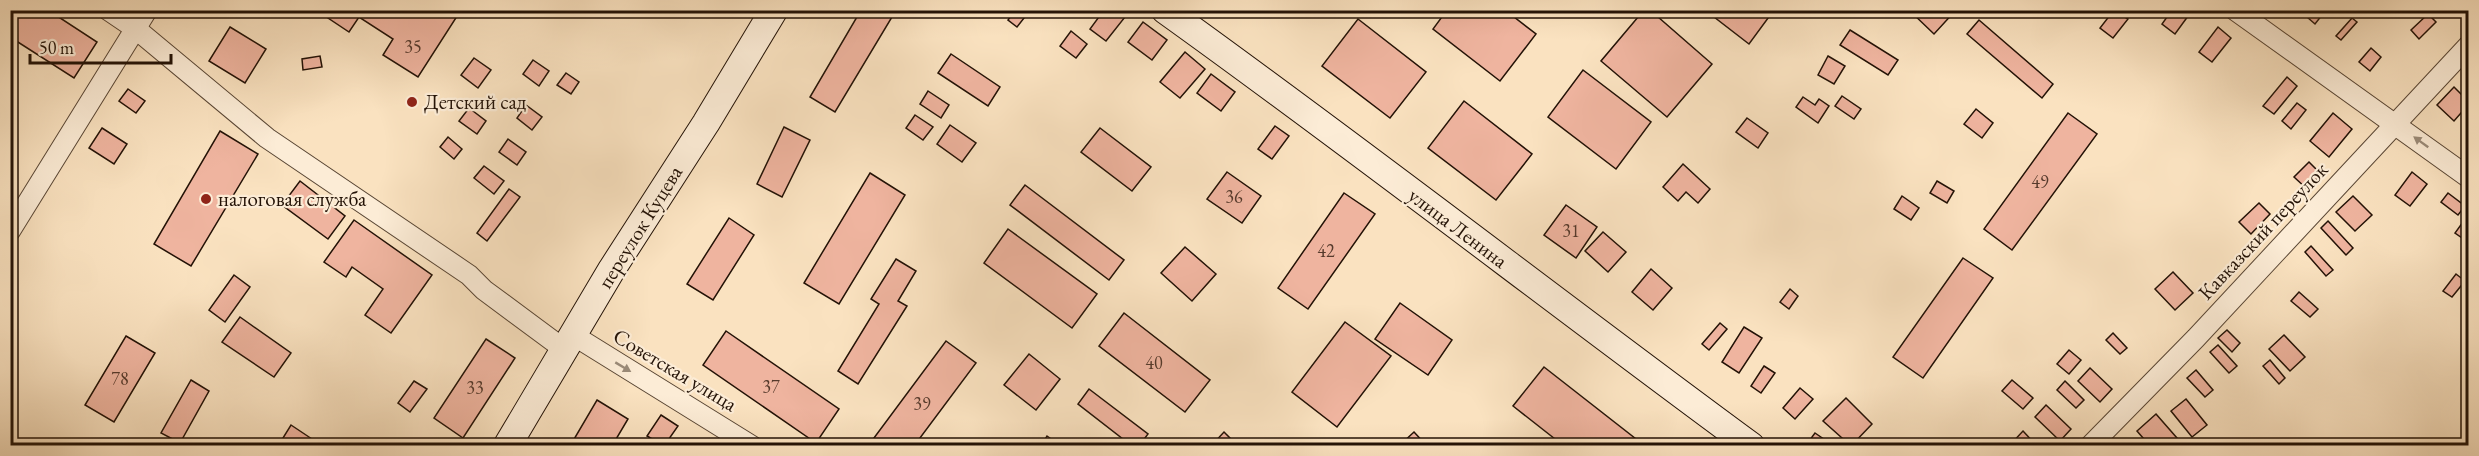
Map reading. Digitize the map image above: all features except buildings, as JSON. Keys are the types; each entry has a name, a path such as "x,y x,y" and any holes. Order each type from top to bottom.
{"street":[{"path":"108,10 136,29"},
{"path":"10,231 147,10"},
{"name":"переулок Куцева","path":"507,446 612,269 706,123 774,10"},
{"name":"улица Ленина","path":"1165,10 1345,141 1586,325 1751,446"},
{"path":"2235,10 2469,177"},
{"name":"Советская улица","path":"136,29 267,138 469,275 484,290 569,343 752,446"},
{"name":"Кавказский переулок","path":"2090,446 2196,338 2469,46"}],"place":[{"name":"Детский сад","path":"412,102"},
{"name":"налоговая служба","path":"206,199"}]}
